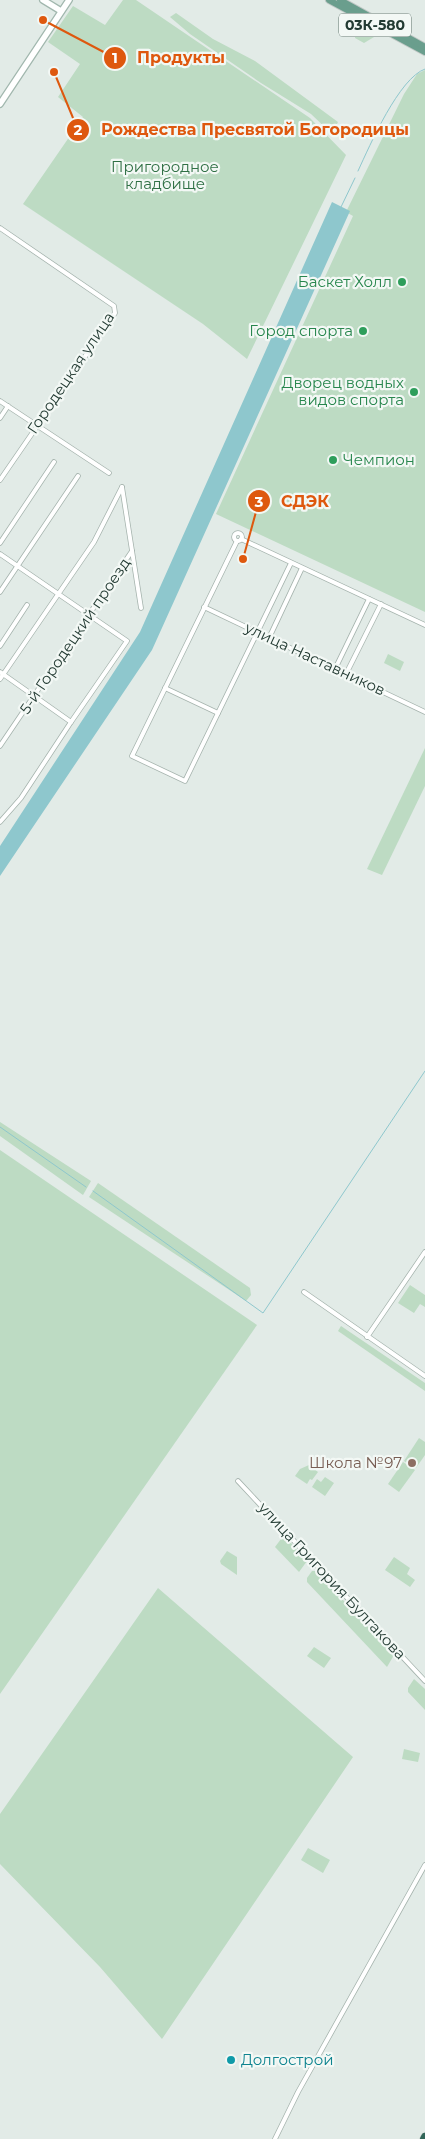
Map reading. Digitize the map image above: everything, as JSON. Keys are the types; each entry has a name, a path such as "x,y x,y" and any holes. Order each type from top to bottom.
{"main road":[{"name":"03К-580","path":"329,0 424,48"},
{"name":"03К-580","path":"340,0 424,48"}],"street":[{"path":"43,0 61,11"},
{"path":"0,104 69,0"},
{"name":"Городецкая улица","path":"0,228 114,306 115,309 115,313 0,480"},
{"path":"0,401 109,472"},
{"path":"0,418 8,406"},
{"path":"0,543 54,462"},
{"path":"0,592 78,476"},
{"path":"0,679 94,542 122,486 141,608"},
{"path":"291,563 185,781 132,756 204,607 239,540 291,563 302,568 425,625"},
{"name":"5-й Городецкий проезд","path":"0,746 132,551"},
{"path":"0,554 127,641 70,722 21,798 0,822"},
{"path":"269,638 302,568"},
{"path":"335,669 369,599"},
{"path":"346,674 380,604"},
{"path":"0,646 27,605"},
{"name":"улица Наставников","path":"204,607 425,712"},
{"path":"2,674 70,722"},
{"path":"166,688 218,713"},
{"path":"367,1337 425,1252"},
{"path":"304,1292 425,1376"},
{"name":"улица Григория Булгакова","path":"238,1481 425,1681"},
{"path":"275,2139 298,2092 425,1865"}],"green space":[{"name":"Пригородное кладбище","path":"123,0 136,0 310,118 346,155 247,359 203,324 23,204 83,117 58,97 80,64 48,42 73,6 105,25"},
{"path":"176,13 213,39 255,61 338,122 332,134 311,114 261,83 190,34 170,17"},
{"path":"356,21 379,34 364,43 355,38"},
{"name":"Город спорта","path":"425,70 425,612 216,514 353,216 346,212 404,94 417,74"},
{"path":"388,654 404,662 400,671 384,663"},
{"path":"425,748 425,786 382,875 367,869"},
{"path":"0,1122 91,1181 83,1195 0,1136"},
{"path":"0,1150 257,1325 0,1694"},
{"path":"98,1183 250,1288 251,1295 246,1301 89,1197"},
{"path":"410,1285 425,1295 425,1307 420,1304 414,1313 398,1303"},
{"path":"341,1326 425,1383 425,1391 338,1331"},
{"path":"419,1438 425,1442 425,1455 416,1468 404,1461"},
{"path":"403,1462 415,1470 399,1492 388,1484"},
{"path":"309,1465 318,1472 307,1484 295,1476 300,1469"},
{"path":"325,1477 334,1483 325,1496 312,1487 317,1479 321,1482"},
{"path":"284,1535 307,1561 299,1572 275,1547"},
{"path":"227,1551 237,1557 237,1575 221,1564 220,1561"},
{"path":"394,1557 410,1568 407,1574 415,1580 410,1587 385,1570"},
{"path":"312,1571 316,1571 394,1655 387,1667 307,1582 307,1578"},
{"path":"158,1588 353,1757 162,2039 100,1967 0,1864 0,1814"},
{"path":"314,1647 331,1658 324,1668 307,1656"},
{"path":"414,1679 425,1689 425,1710 408,1692 408,1688"},
{"path":"404,1749 420,1753 418,1762 402,1759"},
{"path":"308,1848 330,1860 323,1873 301,1860"}],"water":[{"path":"332,202 350,211 152,650 0,876 0,846 140,632"}],"waterway":[{"path":"358,171 396,98 405,85 415,75 425,69"},
{"path":"341,207 355,178"},
{"path":"93,1191 263,1313 425,1071"},
{"path":"0,1127 86,1187"}],"place":[{"name":"Продукты","path":"43,20"},
{"name":"Рождества Пресвятой Богородицы","path":"54,72"},
{"name":"Баскет Холл","path":"402,282"},
{"name":"Город спорта","path":"363,331"},
{"name":"Дворец водных видов спорта","path":"414,392"},
{"name":"Чемпион","path":"333,460"},
{"name":"СДЭК","path":"243,559"},
{"name":"Школа №97","path":"412,1463"},
{"name":"Долгострой","path":"231,2060"}]}
